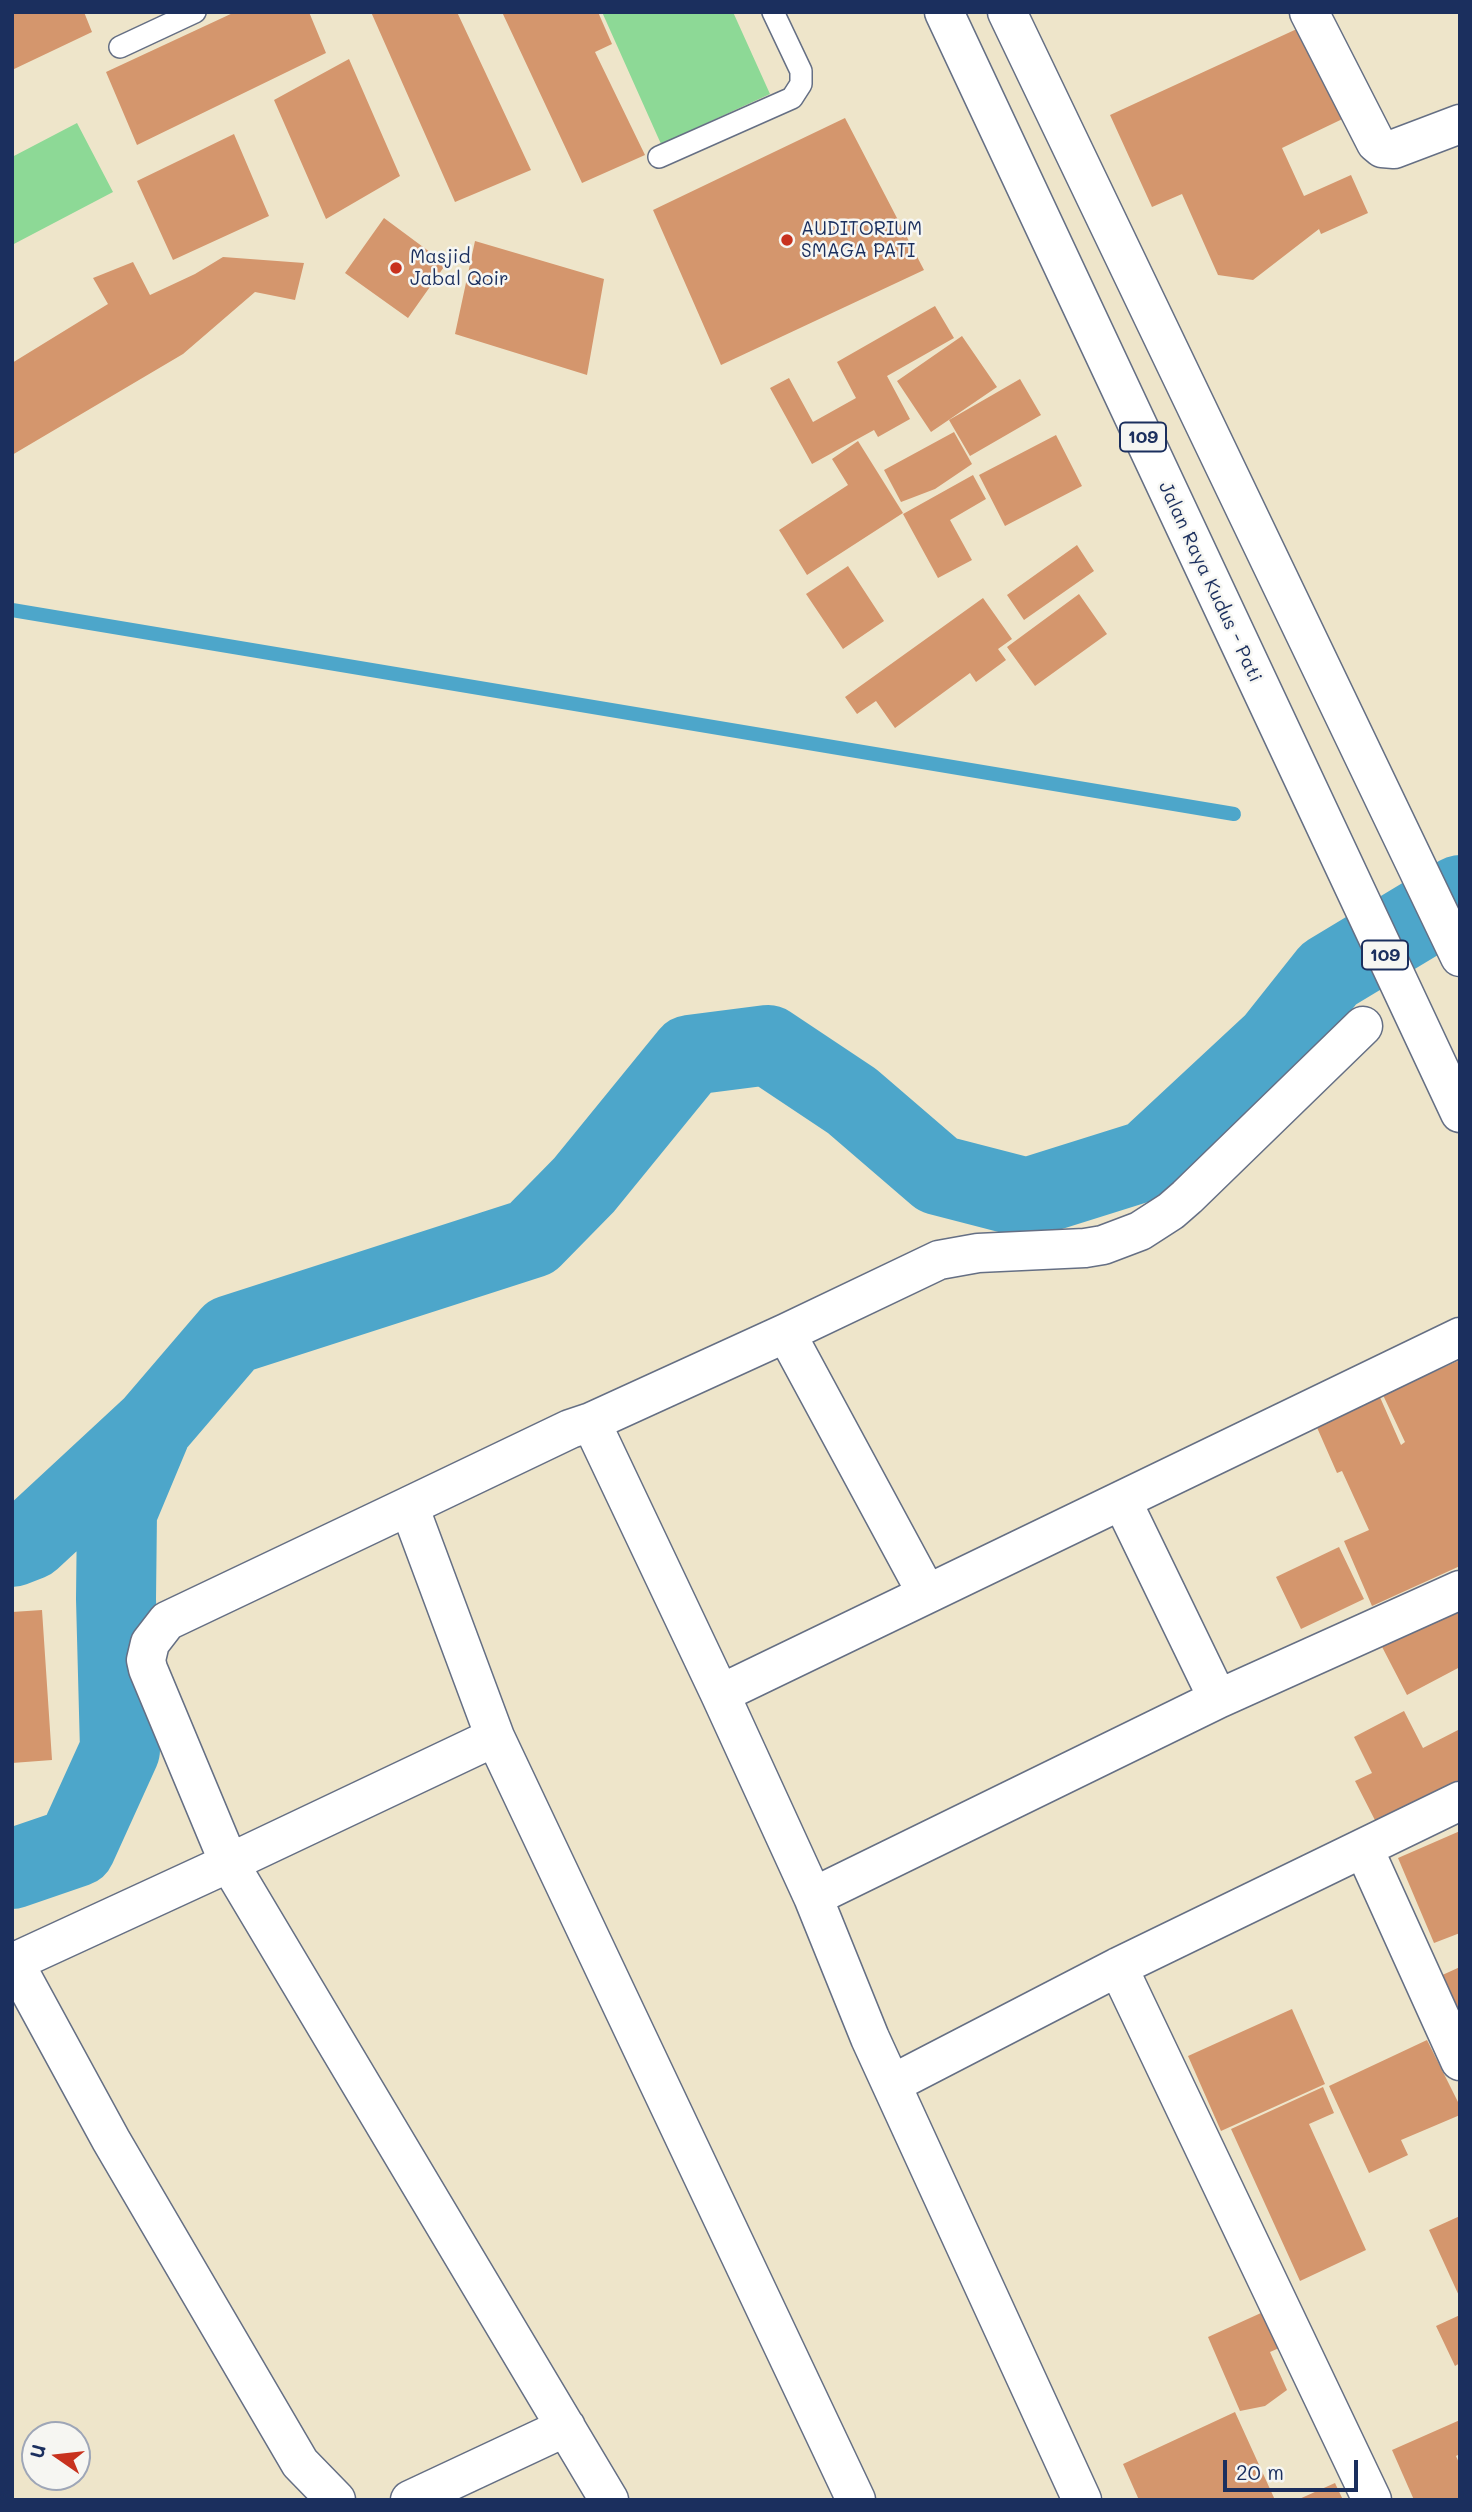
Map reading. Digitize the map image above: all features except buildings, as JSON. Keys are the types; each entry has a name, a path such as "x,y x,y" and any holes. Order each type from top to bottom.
{"street":[{"name":"Jalan Raya Kudus - Pati","path":"944,12 1460,1113"},
{"path":"1007,12 1460,957"},
{"path":"1309,12 1376,144 1389,150 1460,124"},
{"path":"609,2500 229,1863 148,1669 146,1660 150,1643 167,1621 570,1429 786,1334 939,1260 978,1253 1085,1248 1103,1245 1140,1231 1187,1197 1363,1026"},
{"path":"786,1334 927,1594"},
{"path":"720,1694 1460,1337"},
{"path":"591,1422 813,1897 892,2084 1082,2500"},
{"path":"1122,1501 1218,1699"},
{"path":"409,1506 495,1737 856,2500"},
{"path":"813,1897 1218,1699 1460,1591"},
{"path":"336,2500 300,2463 111,2140 13,1962 495,1737"},
{"path":"892,2084 1118,1967 1460,1801"},
{"path":"1364,1849 1457,2050"},
{"path":"1118,1967 1372,2500"},
{"path":"410,2500 566,2427"}],"lane":[{"path":"120,47 195,12"},
{"path":"659,157 792,98 801,84 801,71 773,12"}],"green space":[{"path":"602,12 733,12 770,94 661,144"},
{"path":"77,123 113,192 12,245 12,157"}],"waterway":[{"path":"12,610 1234,814"},
{"path":"12,1547 30,1540 153,1426 231,1335 532,1238 584,1185 690,1055 768,1045 852,1101 938,1175 1027,1198 1148,1160 1275,1042 1329,974 1460,895"},
{"path":"12,1869 76,1847 120,1750 117,1512 150,1433"}],"place":[{"name":"AUDITORIUM SMAGA PATI","path":"787,240"},
{"name":"Masjid Jabal Qoir","path":"396,268"}]}
